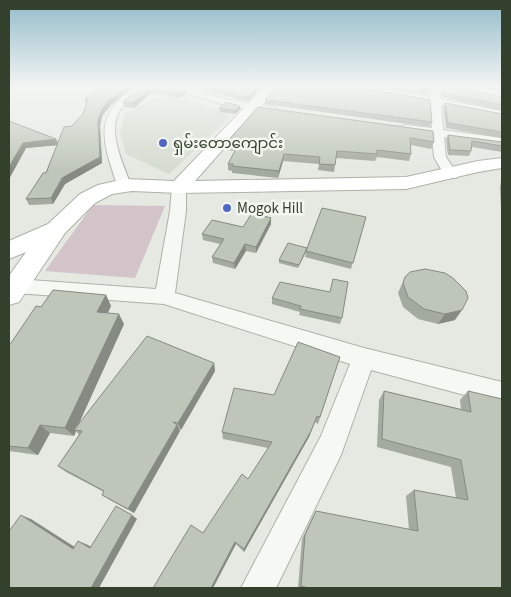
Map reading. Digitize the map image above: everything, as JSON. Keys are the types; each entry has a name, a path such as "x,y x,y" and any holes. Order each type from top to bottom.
{"street":[{"path":"113,115 108,132 124,185"},
{"path":"164,296 178,211 179,187 243,115"},
{"path":"436,115 440,157 443,165 451,175"},
{"path":"398,127 502,142"},
{"path":"12,290 56,228 87,200 124,185 179,187 406,183 451,175 482,165 502,163"},
{"path":"9,251 56,228"},
{"path":"12,290 164,296 364,358 502,393"},
{"path":"258,588 331,445 364,358"}],"shaded area":[{"name":"ရှမ်းတောကျောင်း","path":"125,115 231,116 169,174 126,154 120,133"},
{"path":"93,205 165,206 135,278 45,271"}],"building":[{"path":"82,115 100,115 98,121 100,157 62,178 51,198 26,199 43,173 46,173 64,127 72,126"},
{"path":"251,115 315,115 433,131 434,142 410,138 411,154 377,150 377,154 337,151 335,165 319,164 320,157 284,154 279,171 228,164 238,145 226,143"},
{"path":"378,115 431,115 432,122"},
{"path":"447,115 502,115 502,132 448,123"},
{"path":"9,121 56,139 23,143 9,167"},
{"path":"448,135 502,142 502,146 472,141 471,151 450,150"},
{"path":"322,208 366,217 353,263 306,251"},
{"path":"252,213 271,218 256,247 245,244 234,263 212,257 224,239 202,234 212,220 243,227"},
{"path":"288,243 307,248 299,265 279,260"},
{"path":"425,269 445,273 466,291 468,298 462,310 445,314 424,309 408,297 403,283 405,277 410,272"},
{"path":"333,279 348,282 342,318 300,309 301,306 272,298 280,282 330,292"},
{"path":"53,290 106,295 97,312 119,314 65,428 40,425 28,448 9,446 9,346 36,306 41,307"},
{"path":"147,336 214,363 178,423 173,422 177,425 128,509 102,495 104,491 58,466 82,431 74,430"},
{"path":"298,342 340,357 320,417 317,416 311,431 244,549 235,542 211,588 153,588 191,525 203,533 242,474 248,479 272,442 222,432 234,388 274,395"},
{"path":"384,391 471,412 468,391 502,399 502,588 309,588 301,586 305,535 316,511 418,531 414,490 468,500 461,460 382,439"},
{"path":"116,506 132,515 91,588 9,588 9,531 21,515 73,549 78,541 90,548"}],"place":[{"name":"ရှမ်းတောကျောင်း","path":"163,143"},
{"name":"Mogok Hill","path":"227,208"}]}
